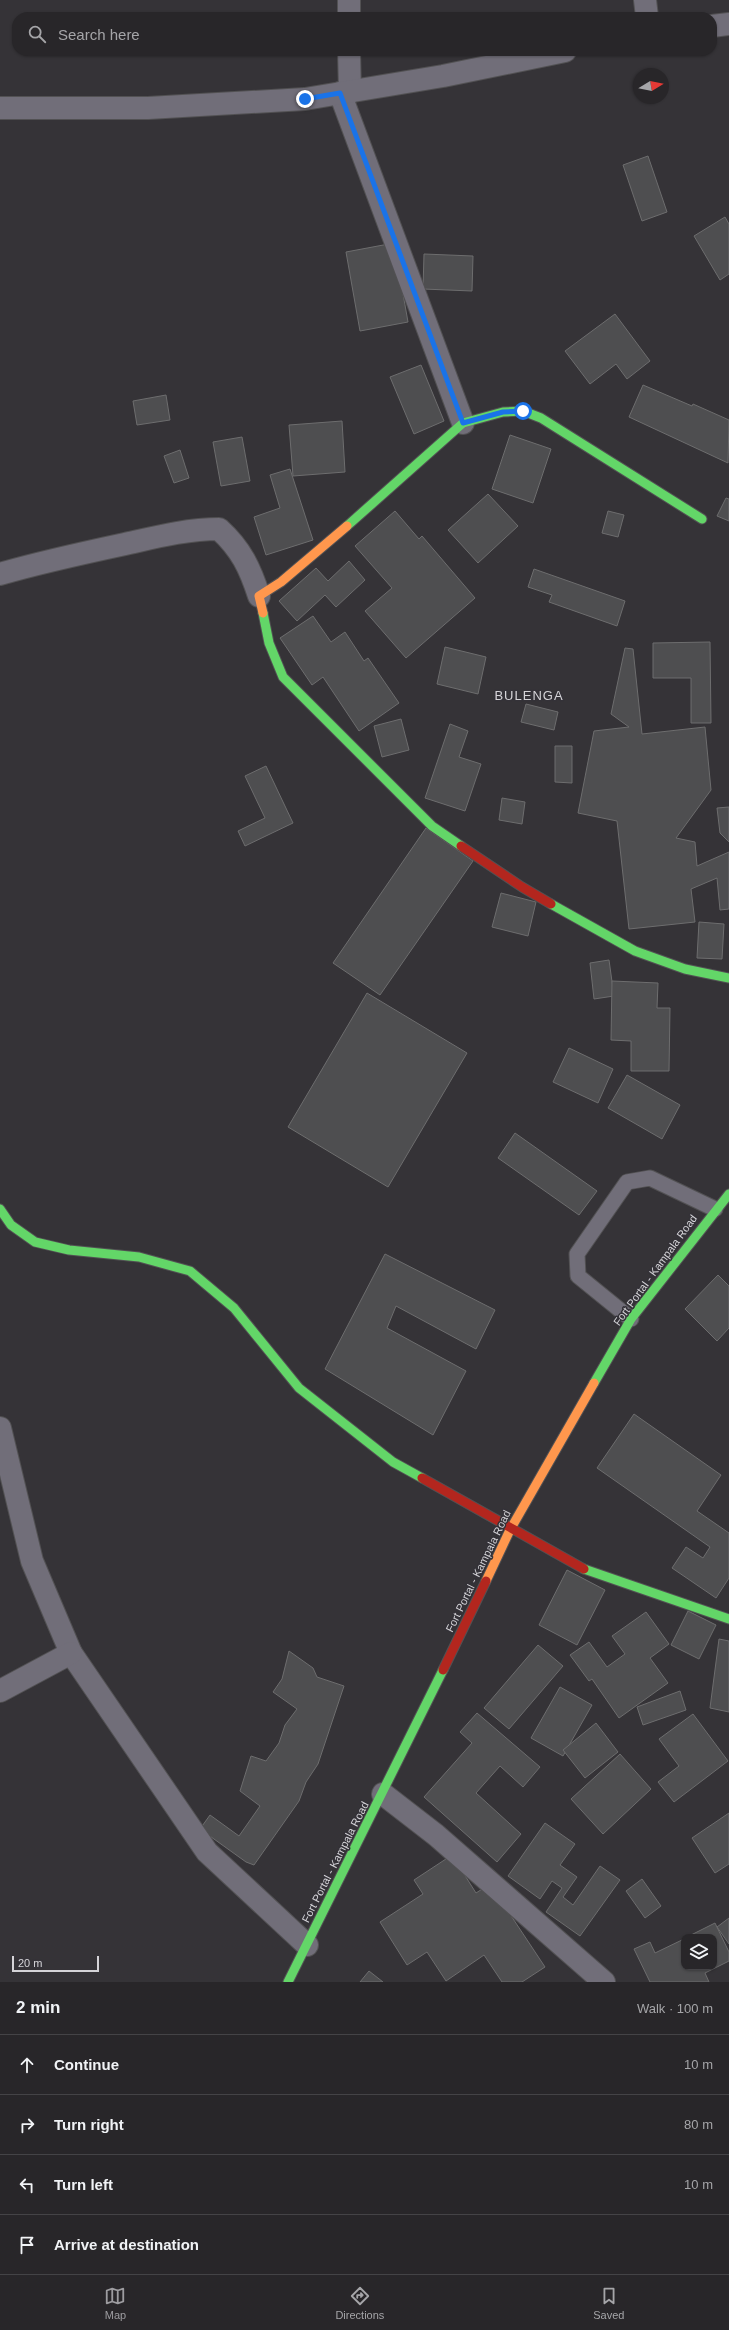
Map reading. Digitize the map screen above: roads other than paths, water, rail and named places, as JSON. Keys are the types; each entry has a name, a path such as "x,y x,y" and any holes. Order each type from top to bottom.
{"street":[{"path":"349,0 349,12"},
{"path":"645,0 646,12"},
{"path":"717,25 729,24"},
{"path":"349,56 345,92 463,423"},
{"path":"0,108 148,108 305,99 443,76 541,56"},
{"path":"259,596 281,582 375,503 463,423 503,412 523,411 541,418 702,519"},
{"path":"0,574 41,562 196,529 219,529 234,543 250,570 259,596 269,643 283,677 432,826 522,887 635,951 684,969 729,978"},
{"name":"Fort Portal - Kampala Road","path":"288,1982 383,1794 510,1530 631,1319 715,1209 729,1194"},
{"path":"0,1211 11,1225 35,1242 69,1250 139,1256 190,1271 234,1308 299,1388 393,1462 510,1530 588,1571 729,1619"},
{"path":"0,1428 32,1560 70,1653 207,1852 307,1944"},
{"path":"0,1691 70,1653"},
{"path":"383,1794 436,1835 604,1982"}],"lane":[{"path":"631,1319 578,1276 578,1254 627,1182 650,1178 715,1209"}],"district":[{"name":"BULENGA","path":"529,695"}]}
